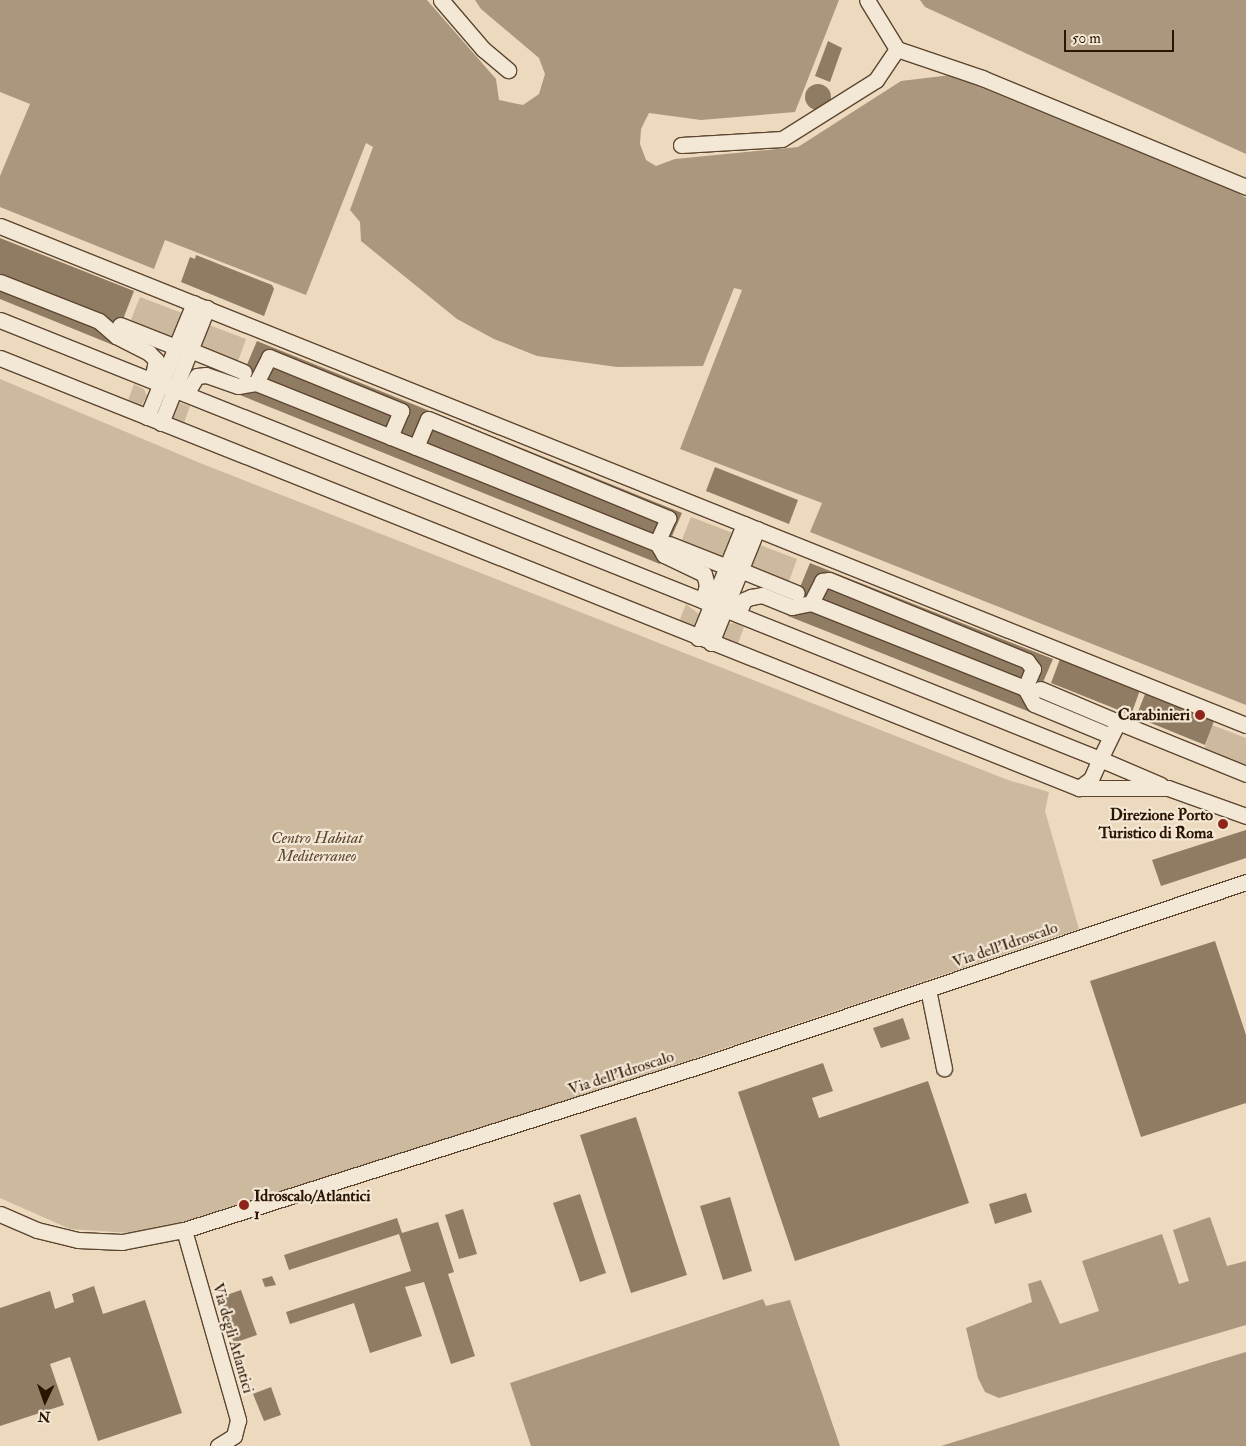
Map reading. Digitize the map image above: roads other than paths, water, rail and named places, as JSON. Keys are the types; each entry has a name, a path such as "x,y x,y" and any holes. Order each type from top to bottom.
{"street":[{"path":"441,0 483,49 508,70"},
{"path":"867,0 897,49 982,78 1246,187"},
{"path":"681,145 782,139 876,80 897,49"},
{"path":"0,226 1246,724"},
{"path":"0,282 99,321 116,336 149,352 156,360 168,387"},
{"path":"154,420 200,306"},
{"path":"0,320 1100,759 1168,788 1246,816"},
{"path":"120,325 244,372"},
{"path":"256,383 269,357 401,411 390,437"},
{"path":"0,358 705,641 1079,788 1168,788"},
{"path":"168,387 197,376 206,375 238,386 256,383 663,543 797,593"},
{"path":"416,447 428,419 668,518 663,543 664,555 704,574 707,585 720,607"},
{"path":"705,641 751,526"},
{"path":"811,603 822,581 829,580 1026,661 1033,669 1034,704 1111,736"},
{"path":"720,607 751,597 762,596 792,607 811,603 1118,722 1246,774"},
{"path":"1079,788 1091,779 1118,722"},
{"name":"Via dell'Idroscalo","path":"0,1214 37,1230 78,1240 122,1242 184,1230 705,1064 1246,882"},
{"path":"928,989 944,1068"},
{"name":"Via degli Atlantici","path":"184,1230 238,1420 234,1436 218,1446"}],"place":[{"name":"Carabinieri","path":"1200,715"},
{"name":"Direzione Porto Turistico di Roma","path":"1223,824"},
{"name":"Idroscalo/Atlantici 1","path":"244,1205"}],"park label":[{"name":"Centro Habitat Mediterraneo","path":"317,847"}]}
